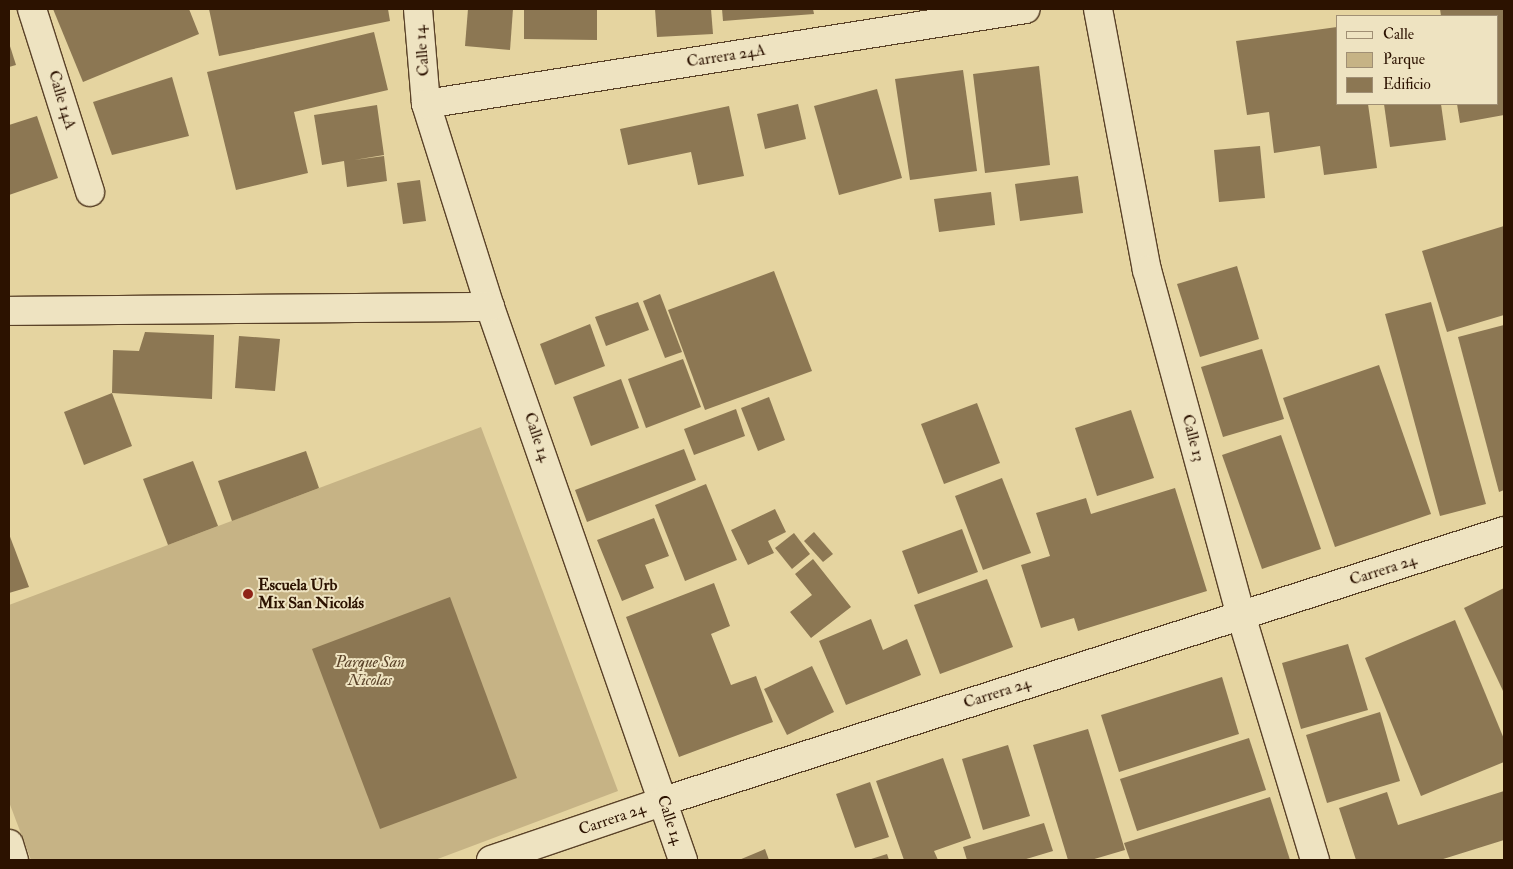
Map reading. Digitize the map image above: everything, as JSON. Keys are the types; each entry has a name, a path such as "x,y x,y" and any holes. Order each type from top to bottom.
{"street":[{"name":"Calle 14A","path":"32,9 90,192"},
{"name":"Calle 14","path":"418,9 426,104 490,307 664,801 683,860"},
{"name":"Carrera 24A","path":"426,104 1026,9"},
{"name":"Calle 13","path":"1098,9 1147,270 1241,615 1315,860"},
{"path":"9,311 490,307"},
{"name":"Carrera 24","path":"491,860 664,801 1504,531"},
{"path":"9,844 14,860"}],"green space":[{"name":"Parque San Nicolas","path":"481,427 618,791 435,860 31,860 9,802 9,605"}],"building":[{"path":"53,9 189,9 199,34 83,82"},
{"path":"209,9 388,9 390,21 219,56"},
{"path":"468,9 513,9 510,50 465,46"},
{"path":"524,9 597,9 597,40 524,39"},
{"path":"655,9 711,9 713,34 657,37"},
{"path":"722,9 813,9 814,14 723,21"},
{"path":"1440,9 1504,9 1504,115 1460,123 1457,105 1498,105 1498,15 1441,15"},
{"path":"1336,27 1336,105 1368,105 1377,168 1324,175 1320,146 1274,153 1269,112 1247,115 1236,41"},
{"path":"374,32 388,90 294,112 308,173 236,190 207,72"},
{"path":"9,43 16,65 9,67"},
{"path":"1039,66 1050,165 985,173 973,74"},
{"path":"963,70 977,171 910,180 895,79"},
{"path":"172,77 189,136 112,155 93,102"},
{"path":"877,89 902,178 839,195 814,106"},
{"path":"798,104 806,139 765,149 757,114"},
{"path":"377,105 384,155 354,160 384,156 387,181 347,187 344,161 322,165 314,115"},
{"path":"1384,105 1441,105 1446,140 1390,147"},
{"path":"729,106 744,176 698,185 691,152 628,165 620,129"},
{"path":"37,116 58,178 9,195 9,125"},
{"path":"1260,146 1265,198 1219,202 1214,150"},
{"path":"1078,176 1083,213 1020,221 1015,184"},
{"path":"420,180 426,221 403,224 397,183"},
{"path":"991,192 995,225 939,232 934,199"},
{"path":"1504,226 1504,315 1447,332 1422,251"},
{"path":"1237,266 1259,339 1200,357 1177,284"},
{"path":"774,271 812,371 705,410 668,310"},
{"path":"660,294 682,352 665,358 643,301"},
{"path":"638,302 649,330 606,346 595,317"},
{"path":"1431,302 1486,504 1440,516 1385,314"},
{"path":"590,324 605,366 555,385 540,344"},
{"path":"1504,325 1504,490 1499,492 1458,337"},
{"path":"145,332 214,335 212,399 112,393 113,350 139,351"},
{"path":"239,336 280,339 275,391 235,388"},
{"path":"1262,349 1284,419 1223,437 1201,367"},
{"path":"683,359 701,407 646,428 628,379"},
{"path":"1379,365 1431,514 1335,547 1283,398"},
{"path":"621,379 639,428 591,446 573,397"},
{"path":"112,393 132,446 84,465 64,412"},
{"path":"769,397 785,440 758,451 741,408"},
{"path":"977,403 1000,463 944,484 921,424"},
{"path":"736,409 745,436 694,455 684,429"},
{"path":"1131,410 1154,478 1097,496 1075,428"},
{"path":"1281,435 1321,549 1262,569 1222,455"},
{"path":"684,449 696,480 587,522 575,490"},
{"path":"306,451 319,488 232,521 218,481"},
{"path":"193,461 218,526 168,545 143,479"},
{"path":"1002,478 1031,553 983,570 955,496"},
{"path":"706,484 737,560 685,581 655,505"},
{"path":"1175,488 1207,591 1078,631 1074,618 1041,628 1021,565 1050,556 1036,513 1086,498 1091,514"},
{"path":"775,509 786,532 768,541 774,553 748,565 731,530"},
{"path":"654,518 669,556 645,565 654,588 622,601 597,540"},
{"path":"962,529 978,572 918,594 902,551"},
{"path":"814,532 833,554 823,562 804,541"},
{"path":"794,533 810,554 792,569 775,548"},
{"path":"9,534 29,587 9,593"},
{"path":"813,559 851,607 811,638 790,612 812,595 795,574"},
{"path":"987,579 1013,647 940,674 914,605"},
{"path":"714,583 730,626 711,634 731,685 756,676 773,722 679,757 626,617"},
{"path":"1504,588 1504,693 1464,608"},
{"path":"450,597 517,778 380,829 312,649"},
{"path":"871,619 883,650 907,639 921,675 846,705 819,641"},
{"path":"1455,620 1504,739 1504,762 1421,796 1365,658"},
{"path":"1348,644 1368,710 1301,729 1282,663"},
{"path":"812,666 834,712 787,735 764,689"},
{"path":"1222,677 1239,734 1119,772 1101,715"},
{"path":"1380,712 1400,781 1327,803 1306,735"},
{"path":"1088,729 1125,850 1091,860 1068,860 1033,745"},
{"path":"1249,738 1266,790 1137,831 1120,779"},
{"path":"1008,745 1030,816 983,830 962,759"},
{"path":"943,758 971,838 934,851 938,860 904,860 876,781"},
{"path":"870,782 889,837 855,848 836,794"},
{"path":"1504,791 1504,840 1440,860 1356,860 1339,808 1387,792 1398,825"},
{"path":"1270,797 1290,860 1130,860 1124,843"},
{"path":"1044,823 1053,851 1023,860 967,860 963,847"},
{"path":"765,849 769,860 739,860"},
{"path":"887,854 889,860 868,860"}],"place":[{"name":"Escuela Urb Mix San Nicolás","path":"248,594"}]}
